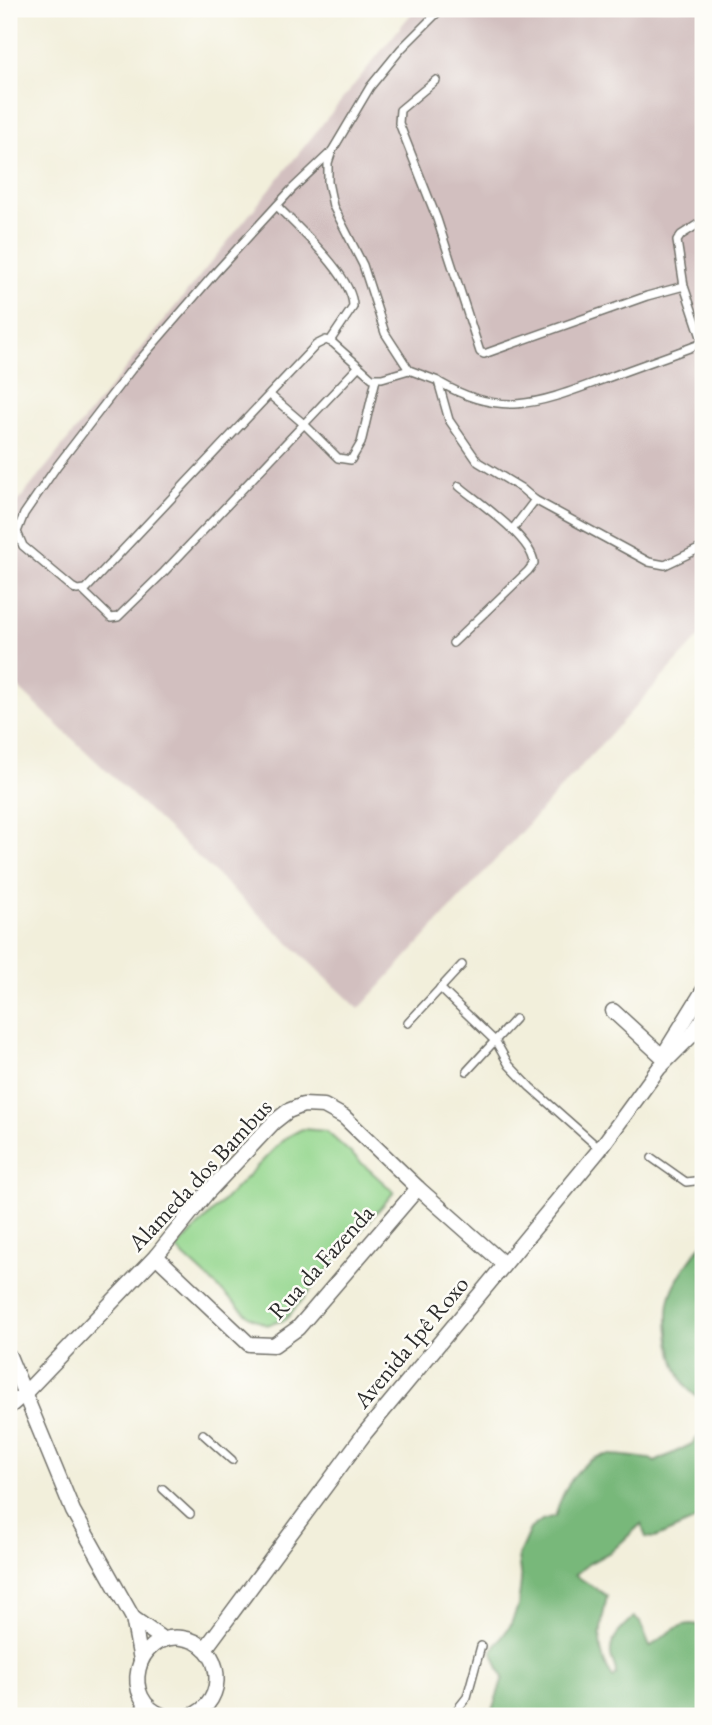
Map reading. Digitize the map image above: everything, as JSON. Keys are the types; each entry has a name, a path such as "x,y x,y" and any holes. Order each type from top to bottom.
{"street":[{"name":"Avenida Ipê Roxo","path":"205,1649 365,1433 600,1149 661,1063 702,997"},
{"path":"613,1011 661,1063"},
{"name":"Avenida Ipê Roxo","path":"661,1063 691,1036 703,1020"},
{"name":"Alameda dos Bambus","path":"9,1406 25,1394 156,1256 206,1194 274,1122 288,1111 303,1105 324,1106 344,1117 418,1188 504,1264"},
{"name":"Rua da Fazenda","path":"156,1256 249,1345 274,1345 298,1328 418,1188"},
{"path":"9,1356 73,1511 133,1618 141,1660"},
{"path":"133,1618 164,1640"},
{"path":"164,1716 143,1711 137,1672 148,1650 164,1640 183,1638 195,1641 212,1657 218,1678 211,1711 190,1716"}],"lane":[{"path":"409,370 385,333 363,265 333,206 328,182 328,163 332,151 370,87 401,49 441,9"},
{"path":"436,80 400,110 399,123 437,219 480,352 484,354 647,296 684,286"},
{"path":"332,151 277,206 131,370 57,466 19,523 17,537 23,546 72,587 83,590 111,618 118,617 358,367"},
{"path":"83,590 115,560 316,345 330,341 353,307 343,276 277,206"},
{"path":"330,341 368,376 376,379 409,370 438,381 463,396 482,401 525,403 545,400 703,343 684,286 677,241 681,234 703,221"},
{"path":"270,395 338,458 351,460 362,443 376,379"},
{"path":"438,381 449,420 478,462 521,488 535,500 649,562 665,565 703,547"},
{"path":"453,643 534,563 530,550 512,530 459,486"},
{"path":"512,530 535,500"},
{"path":"408,1023 462,965"},
{"path":"440,988 495,1041 523,1080 600,1149"},
{"path":"467,1071 515,1019"},
{"path":"652,1158 686,1182 703,1180"},
{"path":"203,1434 232,1460"},
{"path":"163,1489 190,1514"},
{"path":"452,1716 467,1697 481,1646"}],"shaded area":[{"path":"415,9 703,9 703,633 359,1009 9,679 9,513"}],"green space":[{"path":"302,1129 326,1131 394,1192 285,1320 266,1325 250,1317 176,1249 285,1138"},
{"path":"703,1243 703,1398 693,1394 678,1371 670,1340 668,1309 675,1284"},
{"path":"703,1432 703,1517 655,1538 646,1537 641,1524 612,1551 588,1564 575,1575 607,1596 600,1638 603,1657 613,1678 616,1673 611,1655 612,1643 634,1617 640,1622 650,1647 682,1626 696,1624 703,1627 703,1716 490,1716 503,1678 492,1651 510,1626 518,1606 521,1581 518,1556 530,1529 542,1520 555,1516 567,1487 587,1463 606,1455 650,1459 655,1462 692,1444"}]}
